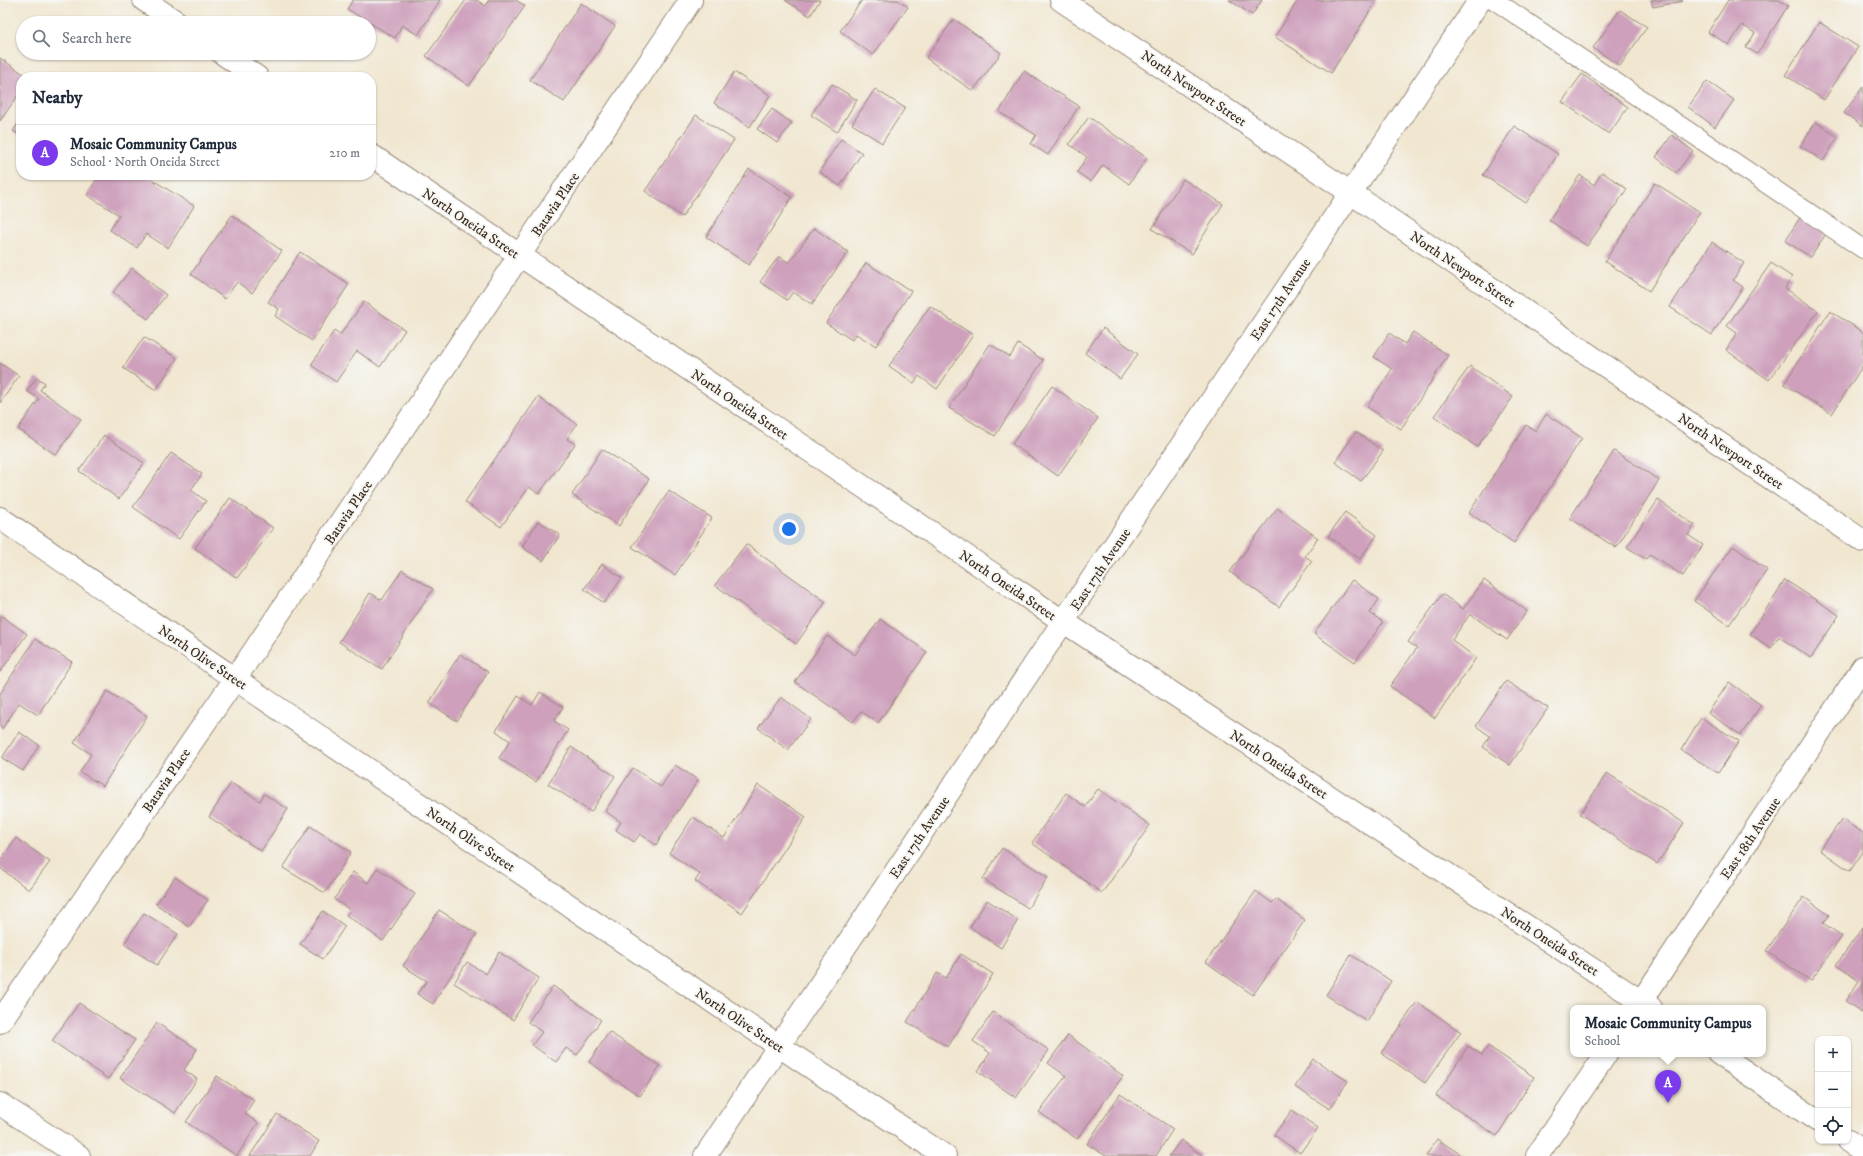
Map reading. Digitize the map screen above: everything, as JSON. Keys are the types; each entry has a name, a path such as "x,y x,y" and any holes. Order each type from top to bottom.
{"street":[{"path":"144,0 168,16"},
{"name":"Batavia Place","path":"0,1022 235,680 691,0"},
{"name":"North Newport Street","path":"1061,0 1351,193 1863,541"},
{"name":"East 17th Avenue","path":"704,1156 1064,622 1480,0"},
{"path":"232,60 250,72"},
{"name":"North Oneida Street","path":"376,158 1064,622 1641,1005"},
{"name":"North Olive Street","path":"0,518 235,680 778,1046 945,1156"},
{"name":"East 18th Avenue","path":"1644,1005 1863,667"},
{"path":"1537,1156 1604,1057"},
{"path":"1723,1057 1815,1119"},
{"path":"0,1104 78,1156"},
{"path":"1851,1143 1863,1151"}],"lane":[{"path":"1494,0 1863,249"}],"building":[{"path":"353,0 440,0 418,35 402,25 395,38 376,27 376,16 359,16 347,9"},
{"path":"466,0 477,0 485,6 489,0 516,0 525,6 469,86 426,56"},
{"path":"785,0 820,0 810,16"},
{"path":"862,0 898,0 908,7 873,55 840,31"},
{"path":"1229,0 1262,0 1252,15"},
{"path":"1298,0 1377,0 1331,73 1275,37"},
{"path":"1651,0 1682,0 1683,1 1653,7"},
{"path":"1728,0 1779,0 1788,6 1757,54 1746,47 1755,33 1742,25 1729,45 1708,32"},
{"path":"581,3 615,26 564,102 530,80"},
{"path":"1620,10 1647,27 1620,66 1593,48"},
{"path":"954,19 1001,53 973,91 926,58"},
{"path":"1819,22 1858,47 1824,100 1785,75"},
{"path":"0,58 21,72 16,72 16,98 0,121"},
{"path":"1024,71 1079,106 1048,155 1031,144 1036,135 999,112"},
{"path":"734,72 770,95 750,127 714,103"},
{"path":"1582,74 1628,107 1609,134 1562,102"},
{"path":"1707,81 1734,100 1715,127 1688,107"},
{"path":"832,84 857,100 837,132 811,115"},
{"path":"1863,87 1863,126 1844,113"},
{"path":"875,89 905,108 882,143 852,124"},
{"path":"772,109 792,123 777,143 757,129"},
{"path":"696,115 734,140 682,217 645,191"},
{"path":"1089,117 1147,158 1129,184 1103,165 1091,182 1077,172 1087,157 1069,144"},
{"path":"1816,122 1838,137 1823,161 1800,146"},
{"path":"1514,126 1558,154 1526,203 1483,175"},
{"path":"1672,135 1693,151 1676,173 1656,157"},
{"path":"841,139 862,153 840,186 819,172"},
{"path":"749,169 792,197 749,265 706,237"},
{"path":"1602,172 1627,189 1587,246 1549,220 1580,175 1594,185"},
{"path":"1183,179 1223,204 1192,254 1152,229"},
{"path":"96,180 153,180 194,206 168,248 146,234 137,248 110,230 119,215 87,195"},
{"path":"1655,183 1700,212 1649,291 1605,261"},
{"path":"232,215 282,251 252,293 237,282 225,299 191,274"},
{"path":"1801,216 1827,232 1811,257 1785,241"},
{"path":"814,228 848,252 812,304 793,292 787,300 760,282 779,256 789,263"},
{"path":"1712,242 1744,263 1733,280 1743,287 1712,335 1670,307"},
{"path":"300,252 349,284 312,341 275,316 279,309 268,302"},
{"path":"866,263 911,291 876,346 856,334 852,340 826,323"},
{"path":"1771,263 1792,277 1785,288 1818,311 1769,380 1726,350 1737,333 1727,326"},
{"path":"132,268 166,295 148,319 113,292"},
{"path":"364,302 405,330 380,367 357,351 336,382 311,365 334,331 340,335"},
{"path":"930,306 973,335 937,389 919,376 914,383 889,366"},
{"path":"1830,311 1863,332 1863,365 1832,414 1784,384"},
{"path":"1103,328 1138,354 1120,379 1085,353"},
{"path":"1413,332 1448,355 1401,429 1367,407 1392,369 1374,357 1389,333 1405,344"},
{"path":"144,337 177,358 156,390 123,368"},
{"path":"990,344 1010,357 1018,344 1043,360 995,436 949,408"},
{"path":"0,363 19,376 0,403"},
{"path":"1470,366 1513,397 1477,447 1434,416"},
{"path":"37,377 45,383 40,390 81,419 56,455 18,429 39,399 27,391"},
{"path":"1052,386 1098,418 1058,476 1012,444"},
{"path":"538,397 577,424 567,439 575,444 539,494 529,487 501,527 465,502"},
{"path":"1546,414 1582,438 1514,543 1469,513 1526,425 1536,431"},
{"path":"1356,432 1383,451 1361,481 1335,462"},
{"path":"104,435 144,463 119,499 79,471"},
{"path":"602,449 649,479 619,526 572,495"},
{"path":"1614,451 1659,480 1616,548 1570,518"},
{"path":"171,453 202,474 191,490 206,501 179,539 133,507"},
{"path":"669,491 712,518 675,575 632,547"},
{"path":"230,498 273,528 237,578 195,548"},
{"path":"1658,500 1695,525 1688,535 1703,545 1683,576 1650,554 1646,559 1627,547"},
{"path":"1277,508 1318,538 1305,556 1312,561 1279,607 1230,572"},
{"path":"1345,512 1377,535 1360,559 1328,536"},
{"path":"538,521 560,535 543,561 522,547"},
{"path":"746,544 826,602 796,644 715,585"},
{"path":"1733,546 1767,570 1729,625 1694,601"},
{"path":"602,564 622,578 604,603 584,589"},
{"path":"402,570 433,589 382,669 339,642 370,593 382,600"},
{"path":"1352,580 1379,599 1370,613 1383,622 1355,662 1314,634"},
{"path":"1484,580 1527,611 1507,640 1470,614 1452,640 1476,658 1435,718 1390,686 1417,648 1408,642 1442,594 1463,609"},
{"path":"1785,580 1839,615 1811,658 1779,637 1771,648 1750,634"},
{"path":"0,615 27,634 0,672"},
{"path":"880,619 927,652 878,723 861,711 853,722 795,682 827,636 855,655"},
{"path":"35,639 72,662 38,715 19,703 2,729 0,727 0,694"},
{"path":"460,654 488,672 457,721 429,703"},
{"path":"1506,681 1548,708 1510,765 1483,747 1490,736 1476,726"},
{"path":"1729,682 1761,705 1741,735 1708,713"},
{"path":"107,691 147,716 103,786 80,772 91,754 74,743"},
{"path":"540,692 563,707 554,721 568,730 536,782 499,758 510,741 496,731 518,696 532,705"},
{"path":"781,697 811,719 788,750 758,728"},
{"path":"1701,718 1739,741 1718,773 1681,750"},
{"path":"19,732 39,745 23,771 2,758"},
{"path":"571,747 615,776 591,812 548,784"},
{"path":"675,765 698,780 656,845 640,834 634,842 616,830 621,822 605,811 633,768 661,787"},
{"path":"1607,773 1684,823 1657,864 1580,814"},
{"path":"231,783 260,801 264,794 288,809 261,851 209,817"},
{"path":"758,785 806,817 742,913 695,881 700,874 669,853 693,817 724,838"},
{"path":"1098,789 1150,825 1102,893 1032,843 1066,793 1085,807"},
{"path":"1842,819 1863,833 1863,852 1850,871 1820,850"},
{"path":"310,826 351,852 325,893 283,868"},
{"path":"16,838 50,862 29,890 0,868 0,861"},
{"path":"1002,848 1048,877 1028,908 983,879"},
{"path":"377,868 415,894 383,941 346,915 350,910 334,899 353,872 368,883"},
{"path":"175,877 208,900 189,927 156,904"},
{"path":"1256,891 1272,903 1276,899 1305,920 1253,995 1206,962"},
{"path":"1804,897 1829,915 1823,923 1842,936 1811,981 1766,951"},
{"path":"987,900 1018,920 1001,948 970,927"},
{"path":"439,910 477,934 433,1004 417,994 427,981 403,966"},
{"path":"323,911 345,926 323,959 300,944"},
{"path":"144,913 178,934 157,965 124,944"},
{"path":"1863,927 1863,1013 1845,1001 1859,981 1836,965"},
{"path":"499,952 539,978 513,1020 454,983 467,962 486,974"},
{"path":"961,954 993,974 948,1047 907,1022 937,973 946,978"},
{"path":"1351,955 1391,981 1367,1021 1326,995"},
{"path":"553,986 601,1020 577,1055 566,1048 556,1062 532,1045 542,1032 528,1022"},
{"path":"1417,1002 1461,1032 1425,1083 1381,1053"},
{"path":"79,1003 135,1040 108,1079 52,1041"},
{"path":"993,1012 1049,1050 1016,1098 978,1071 990,1053 973,1041"},
{"path":"157,1023 197,1049 184,1070 197,1079 175,1113 120,1078"},
{"path":"609,1032 660,1066 640,1096 589,1062"},
{"path":"1068,1035 1123,1076 1077,1139 1039,1112 1066,1076 1048,1063"},
{"path":"1468,1046 1482,1055 1488,1046 1534,1077 1497,1136 1436,1096"},
{"path":"1313,1059 1348,1081 1330,1109 1295,1087"},
{"path":"217,1076 254,1100 245,1114 258,1123 237,1156 186,1122"},
{"path":"1120,1094 1173,1129 1156,1156 1106,1156 1087,1144"},
{"path":"1292,1110 1318,1128 1300,1153 1274,1135"},
{"path":"277,1114 319,1141 310,1156 250,1156"},
{"path":"1437,1139 1463,1156 1426,1156"},
{"path":"1181,1140 1203,1156 1169,1156"}],"place":[{"name":"Mosaic Community Campus","path":"1668,1103"}]}
